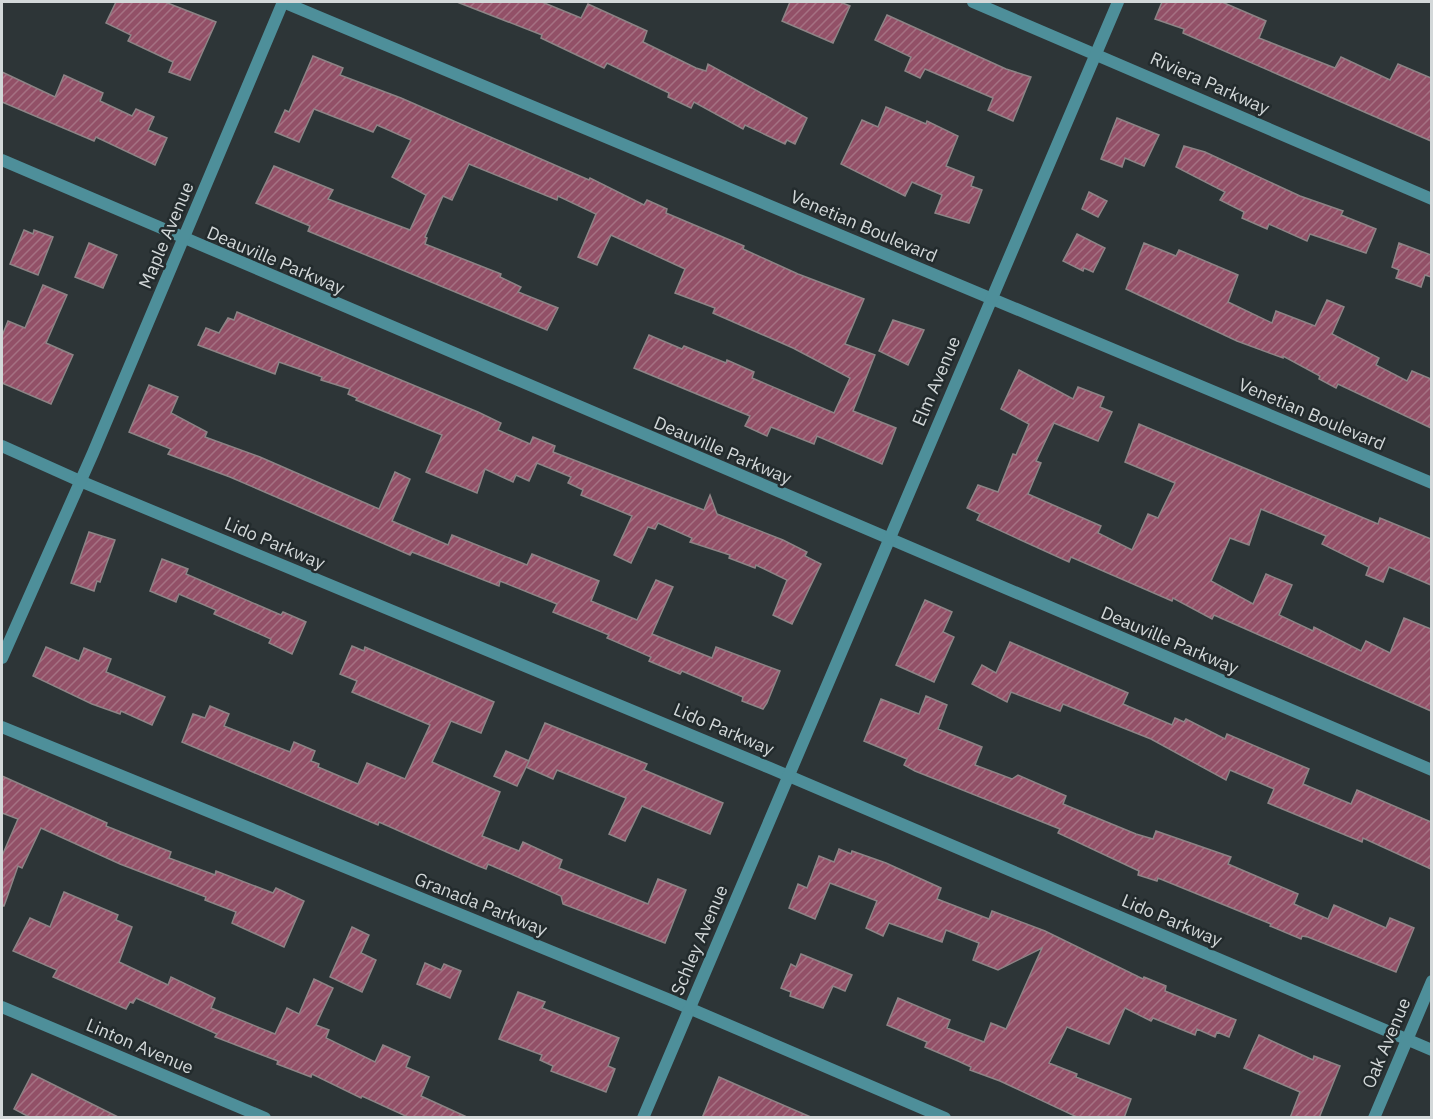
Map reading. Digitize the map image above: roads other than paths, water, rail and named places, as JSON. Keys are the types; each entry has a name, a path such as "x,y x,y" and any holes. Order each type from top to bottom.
{"street":[{"name":"Maple Avenue","path":"2,658 184,240 283,2"},
{"name":"Venetian Boulevard","path":"283,2 1431,483"},
{"name":"Riviera Parkway","path":"973,2 1431,199"},
{"name":"Elm Avenue","path":"789,776 1118,2"},
{"name":"Deauville Parkway","path":"2,160 184,240 1431,770"},
{"name":"Lido Parkway","path":"2,446 80,481 789,776 1431,1050"},
{"name":"Granada Parkway","path":"2,728 690,1008 945,1118"},
{"name":"Schley Avenue","path":"643,1118 789,776"},
{"name":"Oak Avenue","path":"1374,1118 1431,981"},
{"name":"Linton Avenue","path":"2,1007 265,1118"}]}
